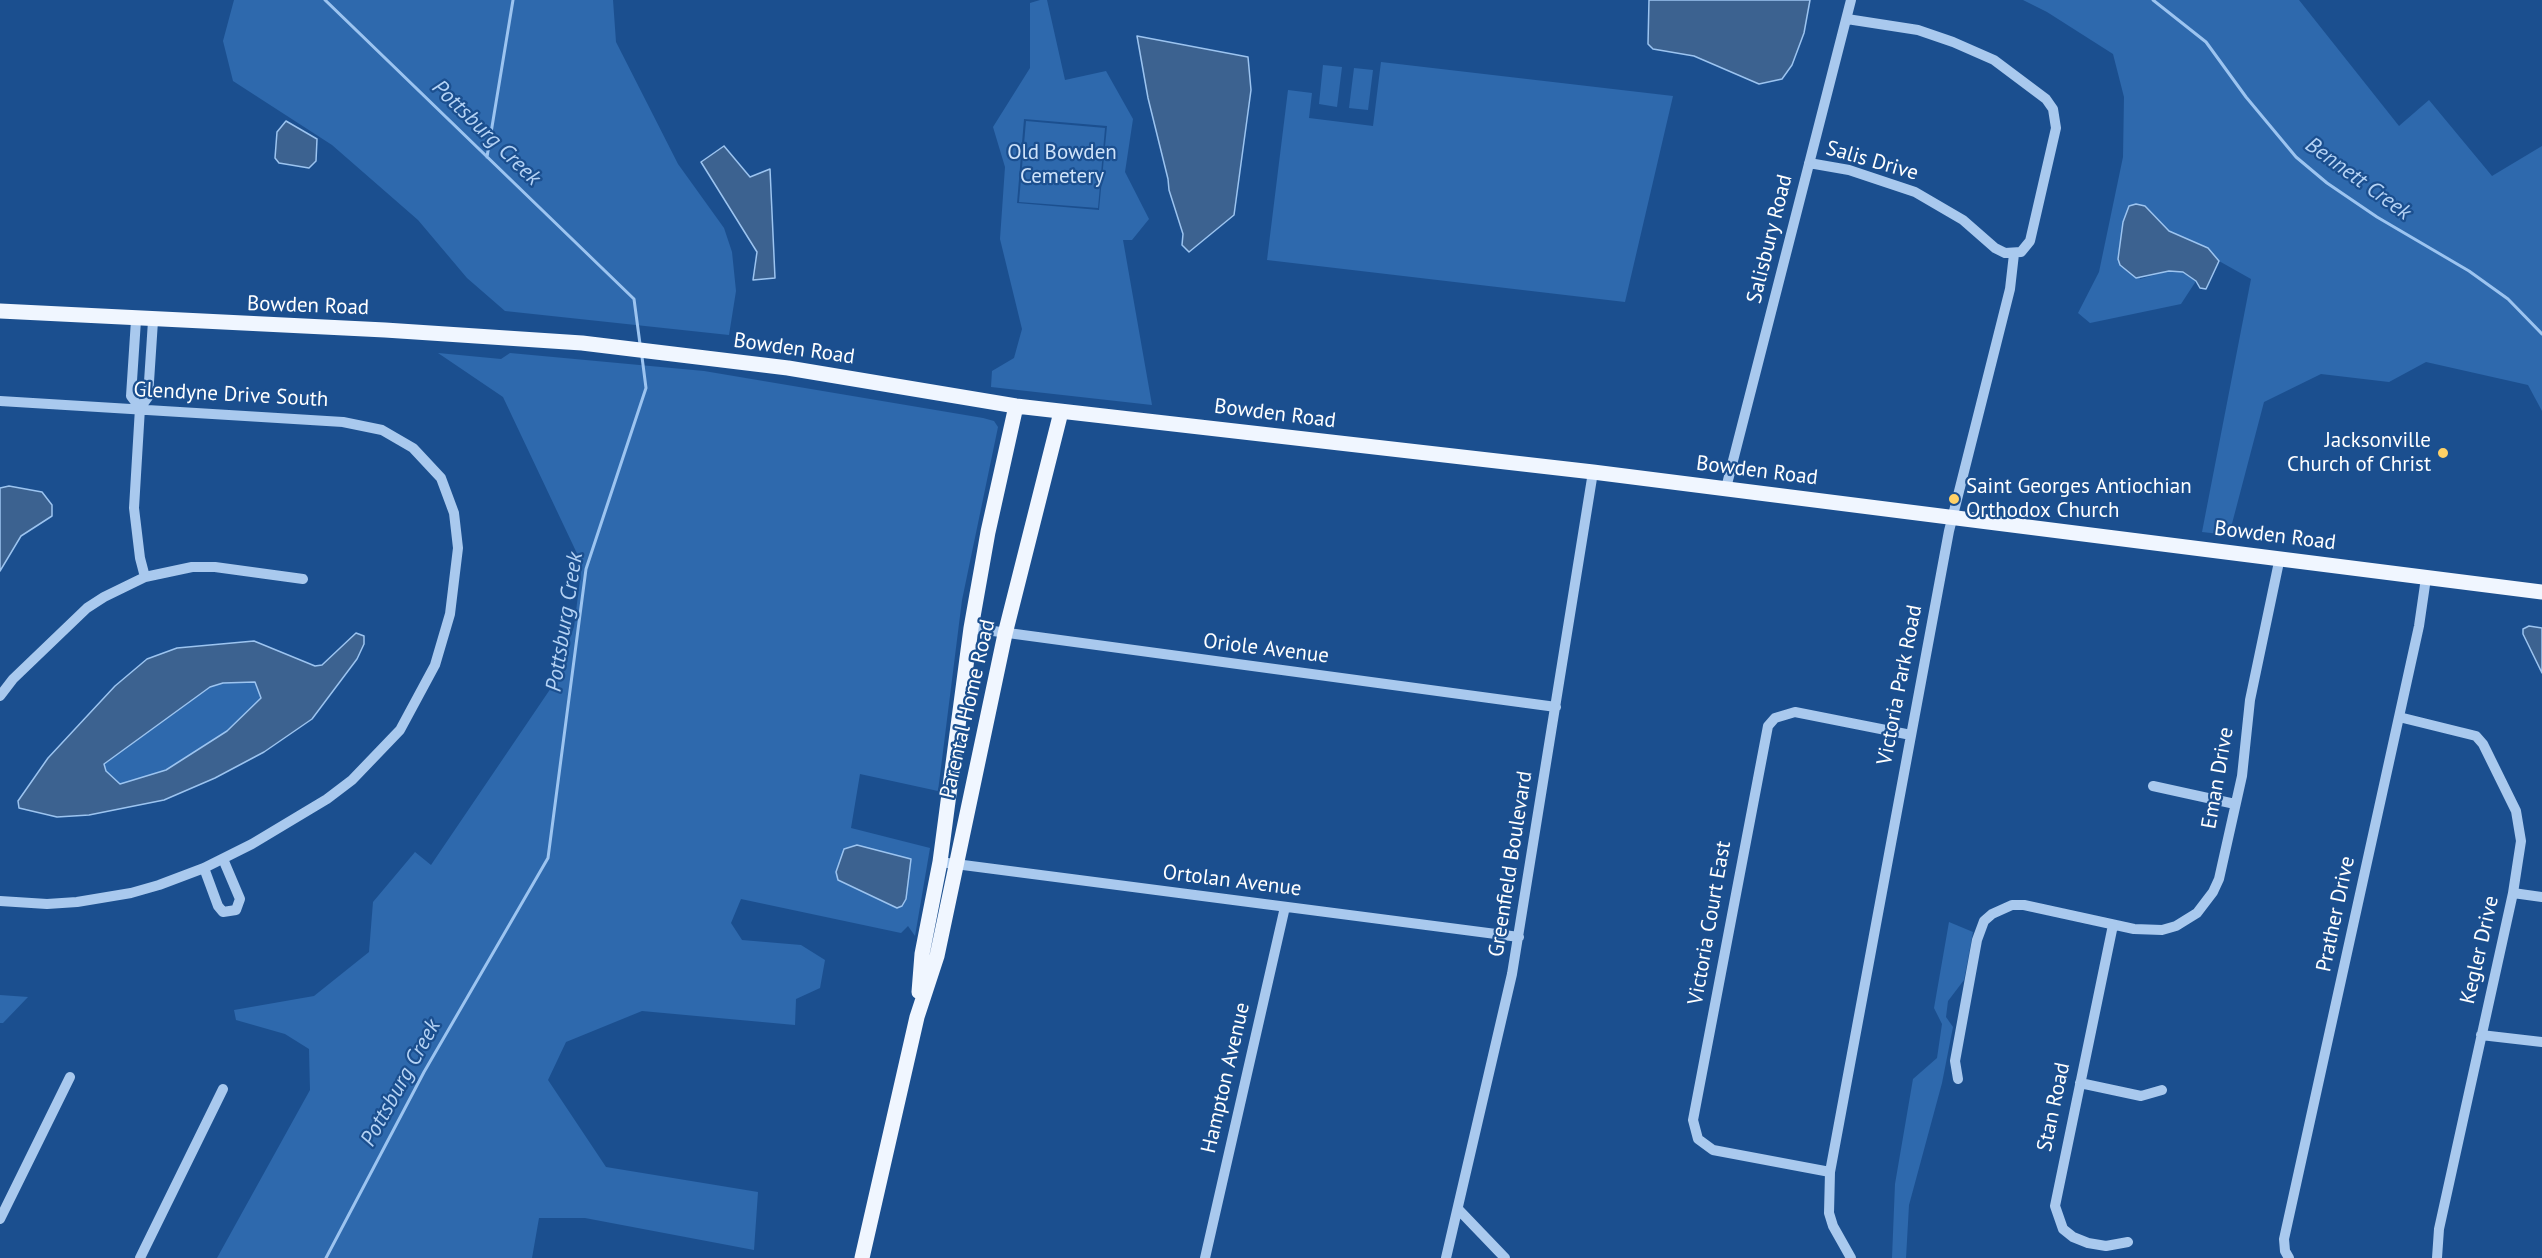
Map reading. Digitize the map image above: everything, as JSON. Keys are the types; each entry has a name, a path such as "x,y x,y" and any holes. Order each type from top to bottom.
{"main road":[{"name":"Bowden Road","path":"0,311 153,321 386,330 582,343 725,360 1061,412 1726,488 2542,592"},
{"name":"Parental Home Road","path":"862,1258 917,1017 936,956 947,864 946,814 971,628 988,532 1016,406"},
{"name":"Parental Home Road","path":"947,864 965,817 1005,634 1061,412"}],"street":[{"name":"Salisbury Road","path":"1726,488 1851,0"},
{"path":"1847,19 1918,30 1994,60 2046,99 2053,109 2056,128 2030,242 2026,248 2014,254"},
{"name":"Salis Drive","path":"1809,163 1849,170 1915,192 1963,220 1995,248 2014,254"},
{"name":"Victoria Park Road","path":"1851,1258 1833,1226 1829,1213 1830,1172 1952,516 2010,289 2014,254"},
{"path":"136,320 131,396 140,408"},
{"path":"145,578 140,558 134,508 140,408 148,397 153,321"},
{"name":"Glendyne Drive South","path":"0,401 140,408 363,424 406,443 429,463 441,478 454,513 458,549 444,640 420,698 400,730 352,780 317,805 223,859"},
{"name":"Greenfield Boulevard","path":"1446,1258 1519,937 1593,472"},
{"name":"Eman Drive","path":"1958,1079 1955,1061 1961,1017 1977,940 1984,921 2001,908 2024,905 2114,925 2162,930 2176,926 2197,913 2206,903 2219,879 2245,759 2252,688 2280,557"},
{"path":"0,696 13,679 87,608 104,597 145,578 192,567 215,567 303,579"},
{"name":"Prather Drive","path":"2289,1258 2285,1251 2284,1239 2399,717 2426,578"},
{"name":"Oriole Avenue","path":"971,628 1556,706"},
{"name":"Victoria Court East","path":"1830,1172 1713,1149 1698,1139 1693,1120 1768,726 1775,718 1795,712 1911,735"},
{"name":"Kegler Drive","path":"2399,717 2467,732 2483,744 2516,811 2520,827 2520,856 2513,893 2439,1229 2437,1258"},
{"path":"2153,786 2235,804"},
{"path":"946,814 965,817"},
{"path":"0,901 47,904 101,899 159,885 223,859 240,899 236,910 223,912 218,906 204,868"},
{"name":"Ortolan Avenue","path":"947,864 1519,937"},
{"path":"2513,893 2542,897"},
{"name":"Hampton Avenue","path":"1205,1258 1285,907"},
{"name":"Stan Road","path":"2114,925 2055,1193 2055,1206 2063,1229 2088,1243 2106,1246 2128,1242"},
{"path":"2481,1035 2542,1042"},
{"path":"0,1219 70,1077"},
{"path":"2079,1083 2141,1096 2162,1090"},
{"path":"140,1258 223,1089"},
{"path":"1458,1209 1505,1258"}],"green space":[{"path":"234,0 613,0 616,42 678,164 724,228 732,252 736,291 729,335 505,311 467,278 418,220 332,145 233,81 223,41"},
{"path":"1047,0 1065,80 1106,71 1133,119 1125,172 1149,219 1132,240 1123,240 1152,405 991,387 992,371 1014,358 1022,329 1000,239 1005,167 993,127 1030,68 1030,3","holes":["1024,119 1107,126 1099,210 1017,203"]},
{"path":"2023,0 2299,0 2399,126 2429,100 2492,176 2542,146 2542,411 2528,385 2426,362 2389,382 2321,374 2264,402 2229,535 2202,532 2251,279 2219,261 2208,248 2169,231 2145,206 2140,279 2169,271 2183,272 2196,281 2181,304 2090,323 2078,313 2099,272 2123,157 2124,97 2113,54 2047,12"},
{"path":"1381,62 1673,96 1625,302 1267,260 1288,90 1312,93 1309,118 1373,126"},
{"path":"1323,65 1342,67 1337,107 1319,104"},
{"path":"1354,68 1373,70 1368,110 1349,108"},
{"name":"Old Bowden Cemetery","path":"1026,121 1105,128 1098,208 1019,202"},
{"path":"438,353 501,359 510,353 704,371 983,418 994,421 998,427 962,600 938,791 860,774 851,828 930,848 915,936 908,926 901,933 741,899 731,923 742,940 801,945 825,960 820,988 796,999 795,1025 642,1011 566,1042 548,1080 606,1167 758,1192 754,1250 585,1218 539,1218 532,1258 217,1258 310,1090 309,1049 285,1034 236,1020 234,1010 314,996 369,952 373,902 415,852 431,865 553,685 574,627 582,564 503,397"},
{"path":"255,682 261,698 227,731 166,770 120,784 106,771 104,764 210,687 223,683"},
{"path":"1949,922 1973,932 1964,980 1948,1001 1946,1017 1953,1027 1942,1083 1909,1205 1906,1258 1892,1258 1895,1184 1913,1079 1937,1058 1942,1024 1934,1008"},
{"path":"0,995 28,997 3,1023 0,1023"}],"shaded area":[{"path":"1649,0 1810,0 1804,33 1792,65 1782,79 1759,84 1694,56 1653,49 1648,44"},
{"path":"1137,36 1248,57 1251,90 1234,215 1189,252 1182,245 1183,234 1169,190 1148,98"},
{"path":"286,121 317,139 316,161 309,168 279,163 275,158 277,132"},
{"path":"724,146 750,177 770,169 775,278 753,280 757,252 701,162"},
{"path":"2136,204 2145,206 2169,231 2208,248 2219,261 2206,289 2200,288 2196,281 2183,272 2169,271 2136,278 2120,265 2118,259 2123,222 2129,206"},
{"path":"9,486 42,492 52,505 52,516 21,536 0,571 0,488"},
{"path":"2529,626 2542,628 2542,673 2523,634 2523,629"},
{"path":"356,633 364,636 364,644 357,659 312,719 264,752 215,778 164,800 89,815 57,817 19,808 18,801 48,758 115,686 147,659 177,648 254,641 315,666 322,665","holes":["255,682 261,698 227,731 166,770 120,784 106,771 104,764 210,687 223,683"]},
{"path":"857,845 911,859 906,899 902,906 897,908 838,880 836,872 844,849"}],"waterway":[{"name":"Pottsburg Creek","path":"325,0 634,299 640,344"},
{"name":"Bennett Creek","path":"487,157 513,0"},
{"name":"Bennett Creek","path":"2153,0 2206,42 2246,97 2296,157 2327,183 2377,217 2469,271 2508,299 2542,334"},
{"name":"Pottsburg Creek","path":"326,1258 424,1072 548,858 586,569 646,388 642,357"}],"place":[{"name":"Jacksonville Church of Christ","path":"2443,453"},
{"name":"Saint Georges Antiochian Orthodox Church","path":"1954,499"}]}
